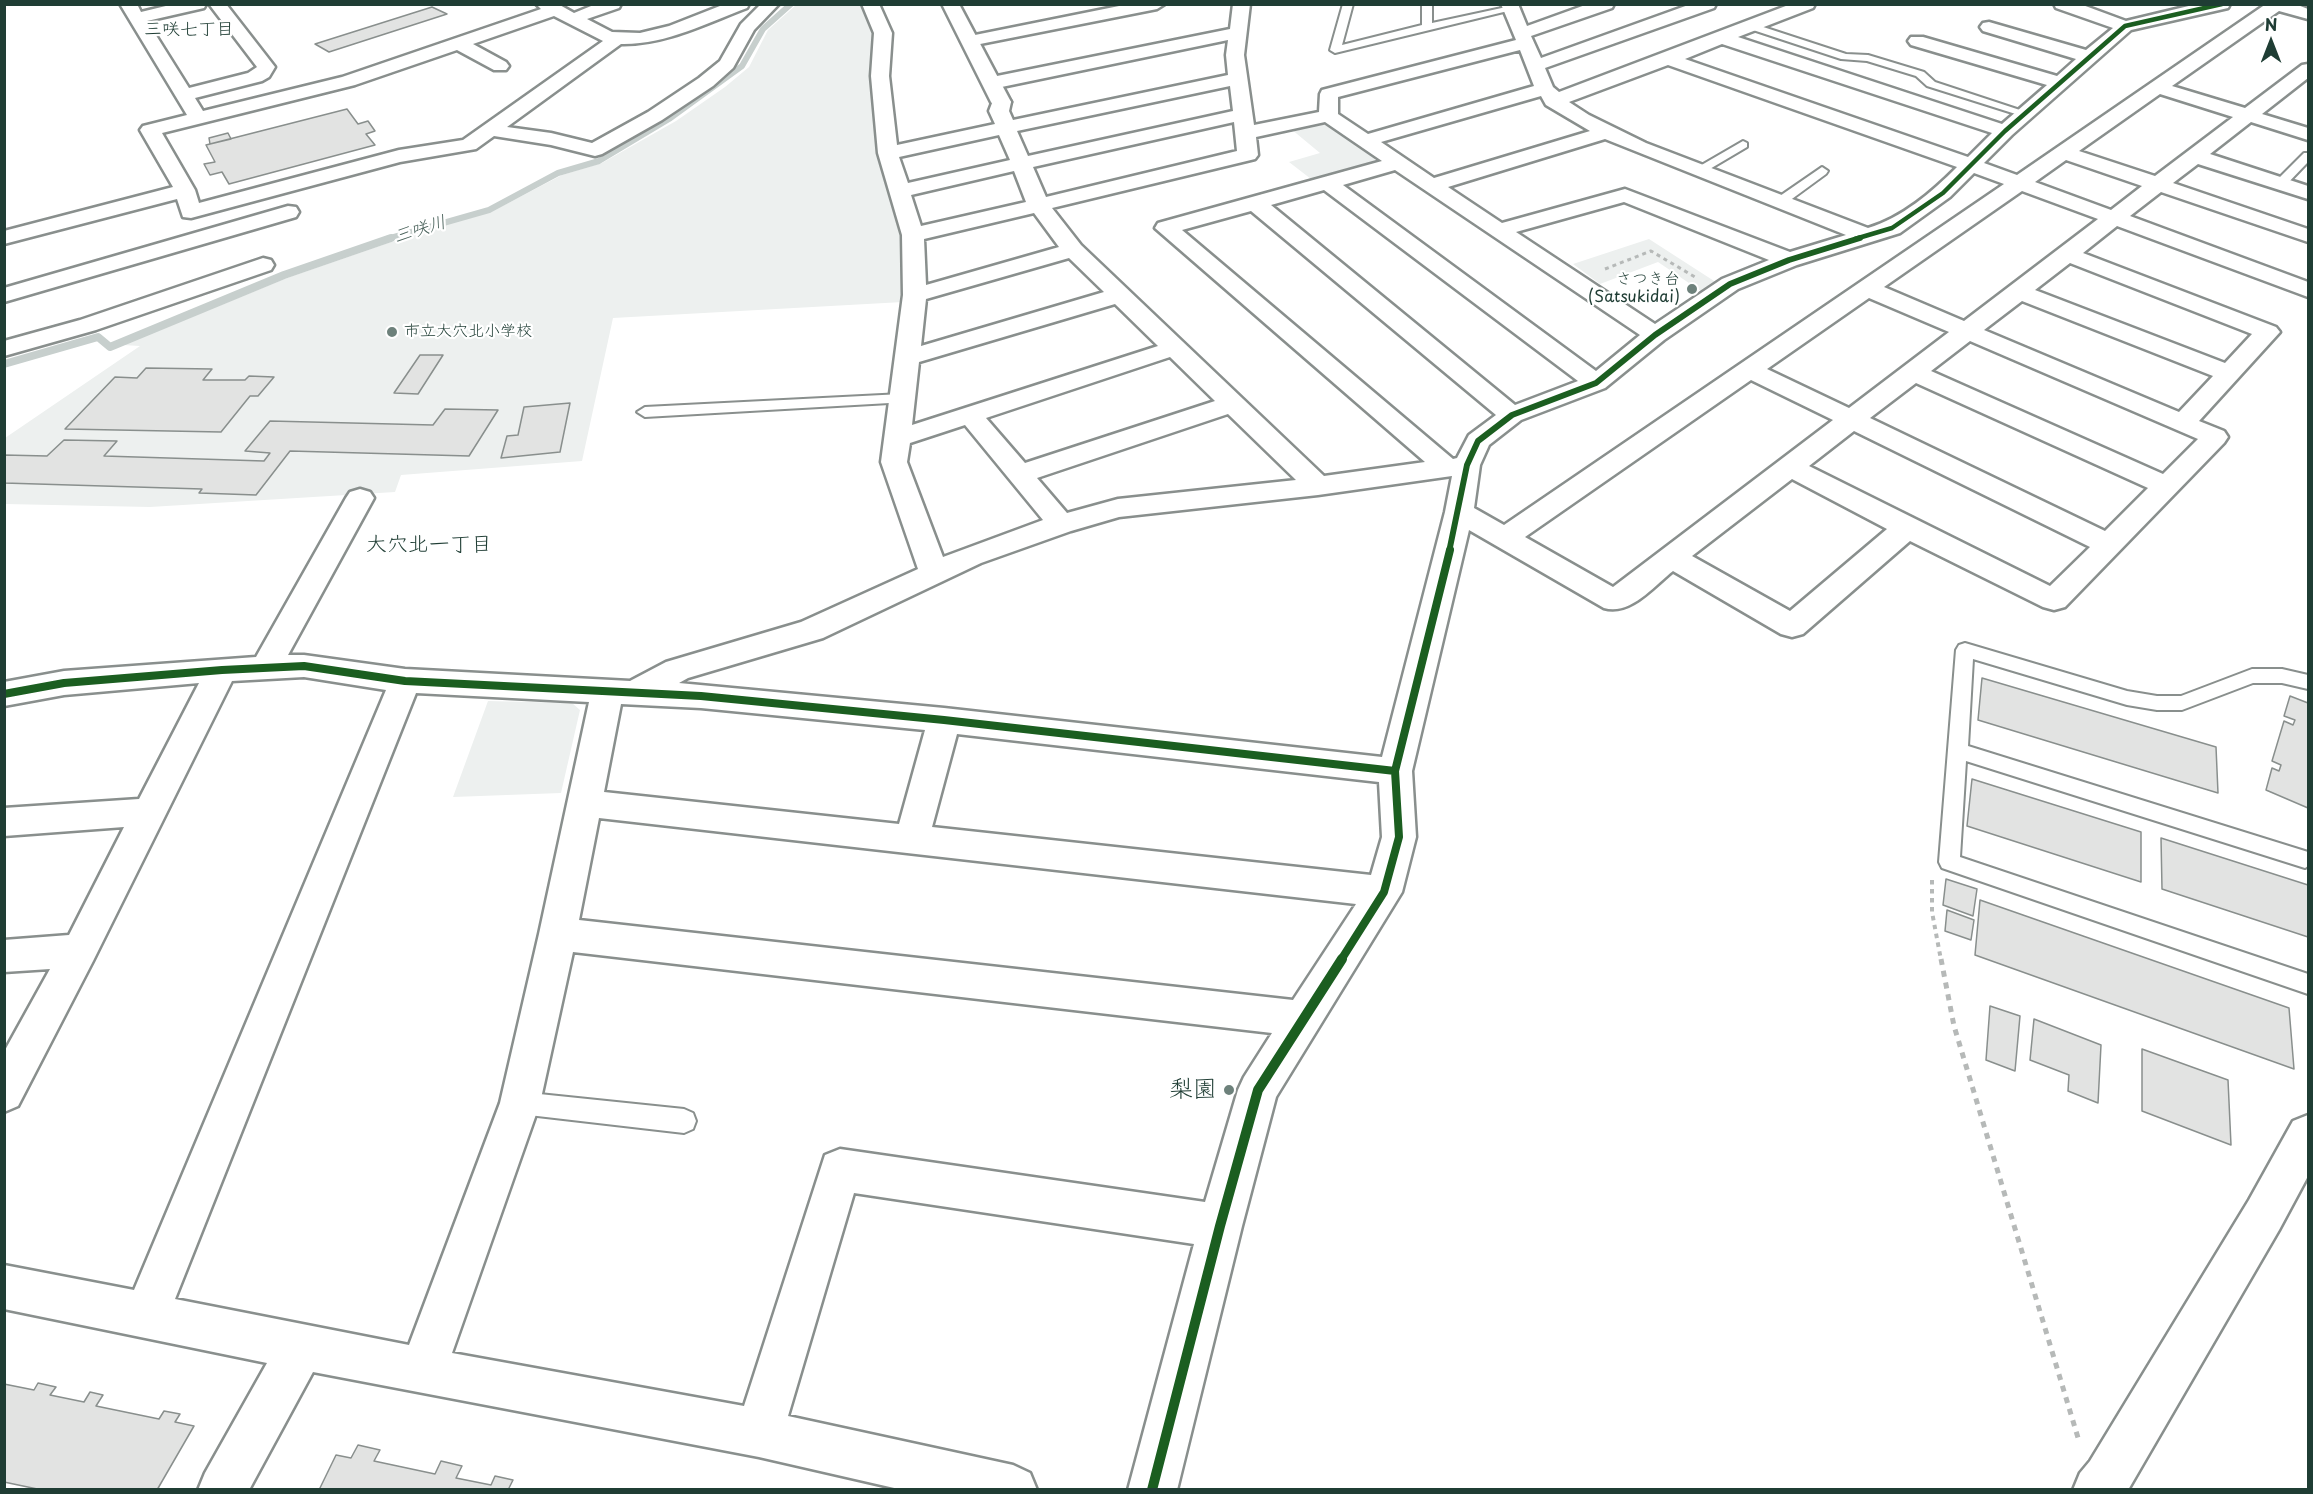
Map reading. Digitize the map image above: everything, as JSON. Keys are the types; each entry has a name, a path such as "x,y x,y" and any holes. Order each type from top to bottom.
{"street":[{"path":"198,4 133,11 199,118"},
{"path":"184,95 255,77 263,73 266,67 217,4"},
{"path":"572,19 613,4"},
{"path":"617,39 549,7 458,43 348,81 150,130 185,190 191,212 399,156 469,145 617,39 666,32 741,4"},
{"path":"490,130 595,150 655,116 706,82 727,64 747,28 771,4"},
{"path":"870,4 883,33 880,76 888,153 914,235 915,295 894,462 934,573"},
{"path":"950,4 1001,102 999,111 1005,128 1038,204 1073,250 1318,486"},
{"path":"970,41 1157,4"},
{"path":"914,235 1248,155 1235,55 1242,4"},
{"path":"1328,116 1329,94 1524,38 1606,4"},
{"path":"1535,66 1708,4"},
{"path":"1366,140 1549,95 1668,59 1722,38 1751,17 1777,16 1807,4"},
{"path":"2167,4 2187,12"},
{"path":"422,1371 520,1103 558,934 584,803 620,693 677,670 812,630 971,556 1061,524 1118,508 1318,486 1457,466 1478,441 1512,415 1596,383 1655,334 1730,284 1789,260 1892,228 1943,193 2005,131 2125,26 2222,4"},
{"path":"1506,537 2022,183 2276,5 2308,14"},
{"path":"2058,6 2125,26"},
{"path":"1510,7 1549,95 1577,117 1700,170 1868,236"},
{"path":"1989,27 2089,57"},
{"path":"992,83 1238,33"},
{"path":"1722,38 2005,131"},
{"path":"1917,41 2060,83"},
{"path":"458,43 500,66"},
{"path":"1668,59 2022,183 2308,290"},
{"path":"1459,512 1615,601 2248,115 2289,94 2308,69"},
{"path":"888,153 1239,78"},
{"path":"2157,87 2308,134"},
{"path":"900,191 1021,164 1245,124 1328,116 1655,334"},
{"path":"1432,185 1608,132"},
{"path":"2064,152 2308,236"},
{"path":"2195,156 2308,193"},
{"path":"1152,1490 1220,1226 1258,1090 1384,892 1399,837 1395,771 1459,512 1457,466 1166,228 1398,163"},
{"path":"1327,183 1596,383"},
{"path":"4,238 185,190"},
{"path":"1499,230 1625,195 1789,260"},
{"path":"1255,203 1512,415"},
{"path":"4,296 288,212"},
{"path":"915,295 1073,250"},
{"path":"2067,254 2268,332 2183,423"},
{"path":"4,349 88,325 263,265"},
{"path":"1790,466 1907,528 2054,600 2215,437 1866,288"},
{"path":"2018,291 2228,373"},
{"path":"908,357 1119,295"},
{"path":"896,439 1175,348"},
{"path":"1750,370 2108,544"},
{"path":"1913,372 2166,486"},
{"path":"1020,474 1232,404"},
{"path":"971,416 1061,524"},
{"path":"265,668 360,498"},
{"path":"1671,557 1792,626 1907,528"},
{"path":"4,693 64,683 222,670 304,666 405,681 701,696 944,720 1395,771"},
{"path":"5,1091 80,950 222,670"},
{"path":"146,1315 405,681"},
{"path":"912,839 944,720"},
{"path":"584,803 1384,892"},
{"path":"4,822 149,812"},
{"path":"558,934 1302,1019"},
{"path":"4,956 80,950"},
{"path":"2097,1490 2107,1478 2264,1215 2308,1135"},
{"path":"759,1433 840,1170 1220,1226"},
{"path":"4,1287 422,1371 759,1433 1013,1490"},
{"path":"222,1490 302,1347"}],"lane":[{"path":"1348,4 1335,50 1510,7"},
{"path":"1427,4 1427,27"},
{"path":"1751,17 1845,57 1868,58 1920,74 1931,84 2025,114"},
{"path":"1700,170 1743,145"},
{"path":"2280,184 2308,156"},
{"path":"1781,201 1822,171"},
{"path":"645,412 902,399"},
{"path":"2308,682 2283,676 2252,676 2182,703 2144,702 1965,650 1949,862 2308,984"},
{"path":"1957,750 2305,859"},
{"path":"520,1103 684,1121"}],"path":[{"path":"1599,271 1652,251 1703,282"},
{"path":"1949,862 1932,871 1932,912 1954,1026 2079,1441"}],"shaded area":[{"name":"市立大穴北小学校","path":"796,5 864,5 876,32 906,236 903,302 613,318 582,461 401,475 395,492 150,507 5,504 5,438 140,346 123,345 287,278 417,233 491,212 562,175 602,163 676,121 725,87 749,67 768,30"},
{"path":"1317,122 1327,124 1375,157 1375,162 1311,179 1289,162 1320,153 1291,129"},
{"path":"1649,239 1725,288 1708,296 1658,262 1600,284 1573,264"},
{"path":"488,701 572,703 580,710 561,793 453,797"}],"building":[{"path":"432,7 447,14 329,52 315,44"},
{"path":"347,109 358,124 368,121 375,131 366,134 375,145 229,184 222,172 210,175 204,164 215,162 206,145"},
{"path":"228,133 231,139 210,144 209,138"},
{"path":"420,355 443,355 418,394 394,393"},
{"path":"146,368 212,369 203,380 245,380 249,376 274,377 258,396 250,396 221,432 65,429 115,377 137,378"},
{"path":"570,403 560,452 501,458 507,436 518,435 524,407"},
{"path":"445,409 498,410 469,456 290,451 256,495 199,493 202,489 4,483 4,455 47,456 64,440 117,441 104,456 264,461 270,453 245,451 270,421 433,425"},
{"path":"1982,678 2216,747 2218,793 1978,720"},
{"path":"2290,696 2308,703 2308,808 2266,790 2272,768 2279,771 2281,765 2272,761 2284,721 2293,725 2295,720 2284,716"},
{"path":"1972,779 2141,832 2141,882 1967,826"},
{"path":"2161,838 2308,885 2308,937 2162,889"},
{"path":"1946,879 1977,889 1973,916 1943,905"},
{"path":"1980,900 2289,1008 2294,1069 1975,955"},
{"path":"1947,910 1974,920 1971,940 1945,931"},
{"path":"1990,1006 2020,1016 2015,1071 1986,1060"},
{"path":"2034,1019 2101,1045 2098,1103 2068,1091 2069,1075 2030,1060"},
{"path":"2142,1049 2228,1080 2231,1145 2142,1111"},
{"path":"38,1383 56,1387 50,1395 84,1402 90,1392 103,1395 96,1406 159,1419 164,1411 180,1414 175,1422 194,1426 157,1490 42,1490 4,1482 4,1384 34,1390"},
{"path":"358,1445 380,1450 374,1461 435,1474 441,1461 462,1466 456,1478 491,1485 495,1476 513,1480 508,1490 319,1490 336,1455 351,1458"}],"waterway":[{"name":"三咲川","path":"387,239 489,210 558,173 599,161 669,119 742,66 763,29 791,4"},
{"name":"三咲川","path":"4,364 98,337 110,347 284,275 391,238"}],"cycle path":[{"path":"1152,1490 1220,1226 1258,1090 1384,892 1399,837 1395,771 1459,512 1467,465 1478,441 1512,415 1596,383 1655,335 1730,284 1789,260 1892,228 1943,193 2005,131 2125,26 2222,4"},
{"path":"4,694 64,683 222,670 304,666 405,681 701,696 944,720 1395,771"}],"place":[{"name":"さつき台 (Satsukidai)","path":"1692,289"},
{"name":"市立大穴北小学校","path":"392,332"},
{"name":"梨園","path":"1229,1090"}],"district":[{"name":"三咲七丁目","path":"189,30"},
{"name":"大穴北一丁目","path":"429,545"}]}
